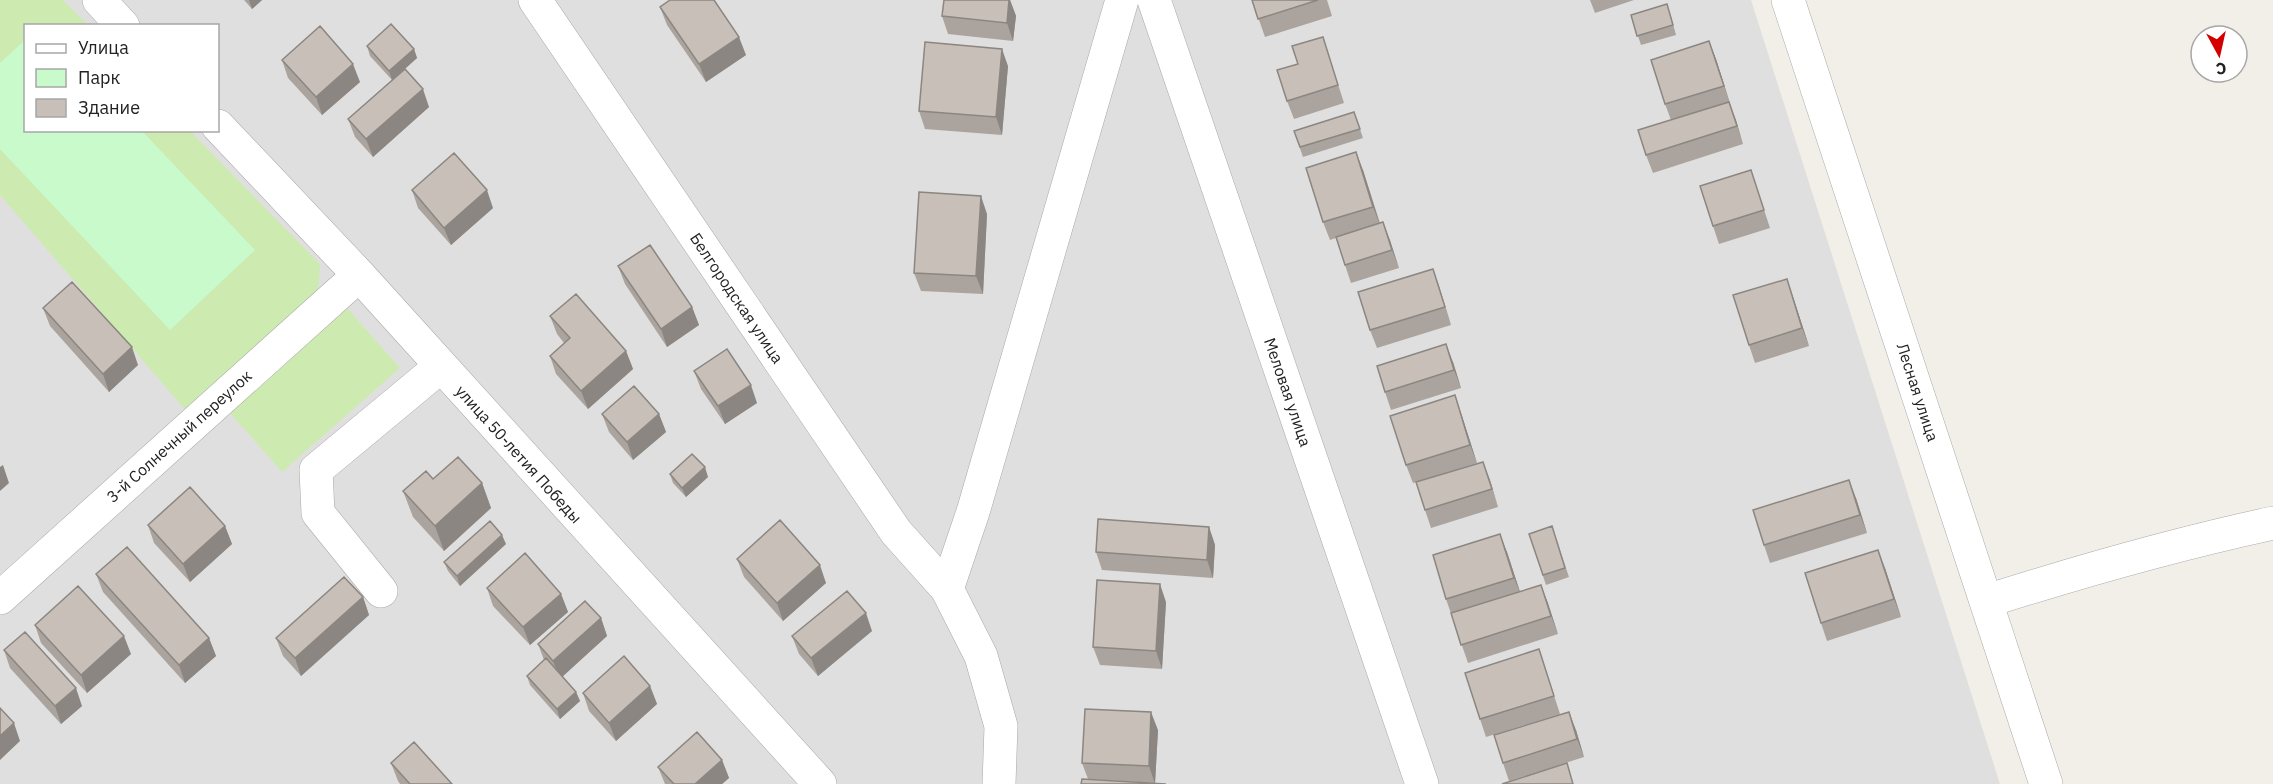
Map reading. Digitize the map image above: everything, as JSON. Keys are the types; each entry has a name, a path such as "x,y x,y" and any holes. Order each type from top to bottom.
{"street":[{"path":"99,0 121,24"},
{"name":"Белгородская улица","path":"535,0 896,532 947,589 981,656 1001,726 999,784"},
{"path":"947,589 973,512 1122,0"},
{"name":"Меловая улица","path":"1154,0 1422,784"},
{"name":"Лесная улица","path":"1788,0 2046,784"},
{"name":"улица 50-летия Победы","path":"219,127 358,275 820,784"},
{"name":"3-й Солнечный переулок","path":"0,598 358,275"},
{"path":"381,591 318,513 316,470 440,367"},
{"path":"1987,601 2071,575 2222,534 2273,523"}],"shaded area":[{"path":"0,0 1751,0 2000,784 0,784"}],"green space":[{"path":"0,0 63,0 87,24 24,24 24,132 191,132 320,264 318,299 188,413 0,195"},
{"path":"24,41 24,132 143,132 255,250 170,330 0,149 0,63"},
{"path":"347,308 400,368 282,472 229,412"}],"building":[{"path":"670,0 714,0 739,37 699,64 660,7"},
{"path":"944,0 1009,0 1007,23 942,16"},
{"path":"1252,0 1318,0 1258,19"},
{"path":"1667,4 1673,25 1637,36 1631,15"},
{"path":"391,24 414,49 389,71 367,46"},
{"path":"320,26 353,64 316,97 282,60"},
{"path":"1323,37 1338,85 1287,101 1277,70 1298,64 1292,46"},
{"path":"1709,41 1724,86 1665,104 1651,60"},
{"path":"925,42 1002,49 996,117 919,111"},
{"path":"405,69 423,89 366,139 348,119"},
{"path":"1729,102 1737,126 1646,155 1638,130"},
{"path":"1354,112 1360,129 1300,147 1294,131"},
{"path":"1356,152 1373,207 1323,222 1306,168"},
{"path":"454,153 487,190 444,228 412,190"},
{"path":"1751,170 1764,210 1713,226 1700,186"},
{"path":"919,192 981,196 976,276 914,273"},
{"path":"1383,222 1392,250 1345,265 1336,237"},
{"path":"650,245 692,307 661,329 618,266"},
{"path":"1433,269 1445,307 1370,330 1358,292"},
{"path":"1787,279 1802,328 1749,345 1733,295"},
{"path":"72,282 132,347 103,374 43,308"},
{"path":"576,294 626,351 581,391 550,356 570,338 550,316"},
{"path":"1446,344 1454,370 1385,392 1377,366"},
{"path":"727,349 751,385 718,406 694,371"},
{"path":"634,386 659,414 627,442 602,414"},
{"path":"1455,395 1470,445 1406,465 1390,416"},
{"path":"692,454 705,467 682,488 670,474"},
{"path":"458,457 482,483 435,526 403,491 426,471 433,479"},
{"path":"1483,462 1492,489 1425,510 1416,482"},
{"path":"1849,480 1860,515 1764,545 1753,510"},
{"path":"190,487 225,526 183,564 148,525"},
{"path":"1098,519 1209,527 1207,560 1096,552"},
{"path":"780,520 820,565 777,603 737,559"},
{"path":"490,521 502,535 457,576 444,562"},
{"path":"1552,526 1565,568 1543,575 1529,534"},
{"path":"1500,534 1514,578 1446,599 1433,555"},
{"path":"127,547 209,638 179,665 96,574"},
{"path":"1878,550 1894,599 1821,623 1805,573"},
{"path":"525,553 561,594 523,627 487,588"},
{"path":"344,577 363,597 295,658 276,638"},
{"path":"1097,580 1160,584 1156,651 1093,647"},
{"path":"1541,585 1551,616 1461,645 1451,613"},
{"path":"78,586 124,636 81,675 35,625"},
{"path":"847,591 866,613 811,658 792,636"},
{"path":"585,601 601,618 553,661 538,644"},
{"path":"25,632 76,688 55,706 4,650"},
{"path":"1539,649 1554,696 1480,719 1465,673"},
{"path":"624,656 650,686 609,723 583,693"},
{"path":"546,658 576,692 557,709 527,676"},
{"path":"0,708 14,723 0,736"},
{"path":"1085,709 1151,712 1149,766 1082,763"},
{"path":"1569,712 1577,739 1503,763 1494,735"},
{"path":"697,732 722,760 695,784 674,784 658,767"},
{"path":"414,742 452,784 410,784 391,763"},
{"path":"1567,763 1573,784 1502,784"},
{"path":"1082,779 1166,784 1081,784"}]}
